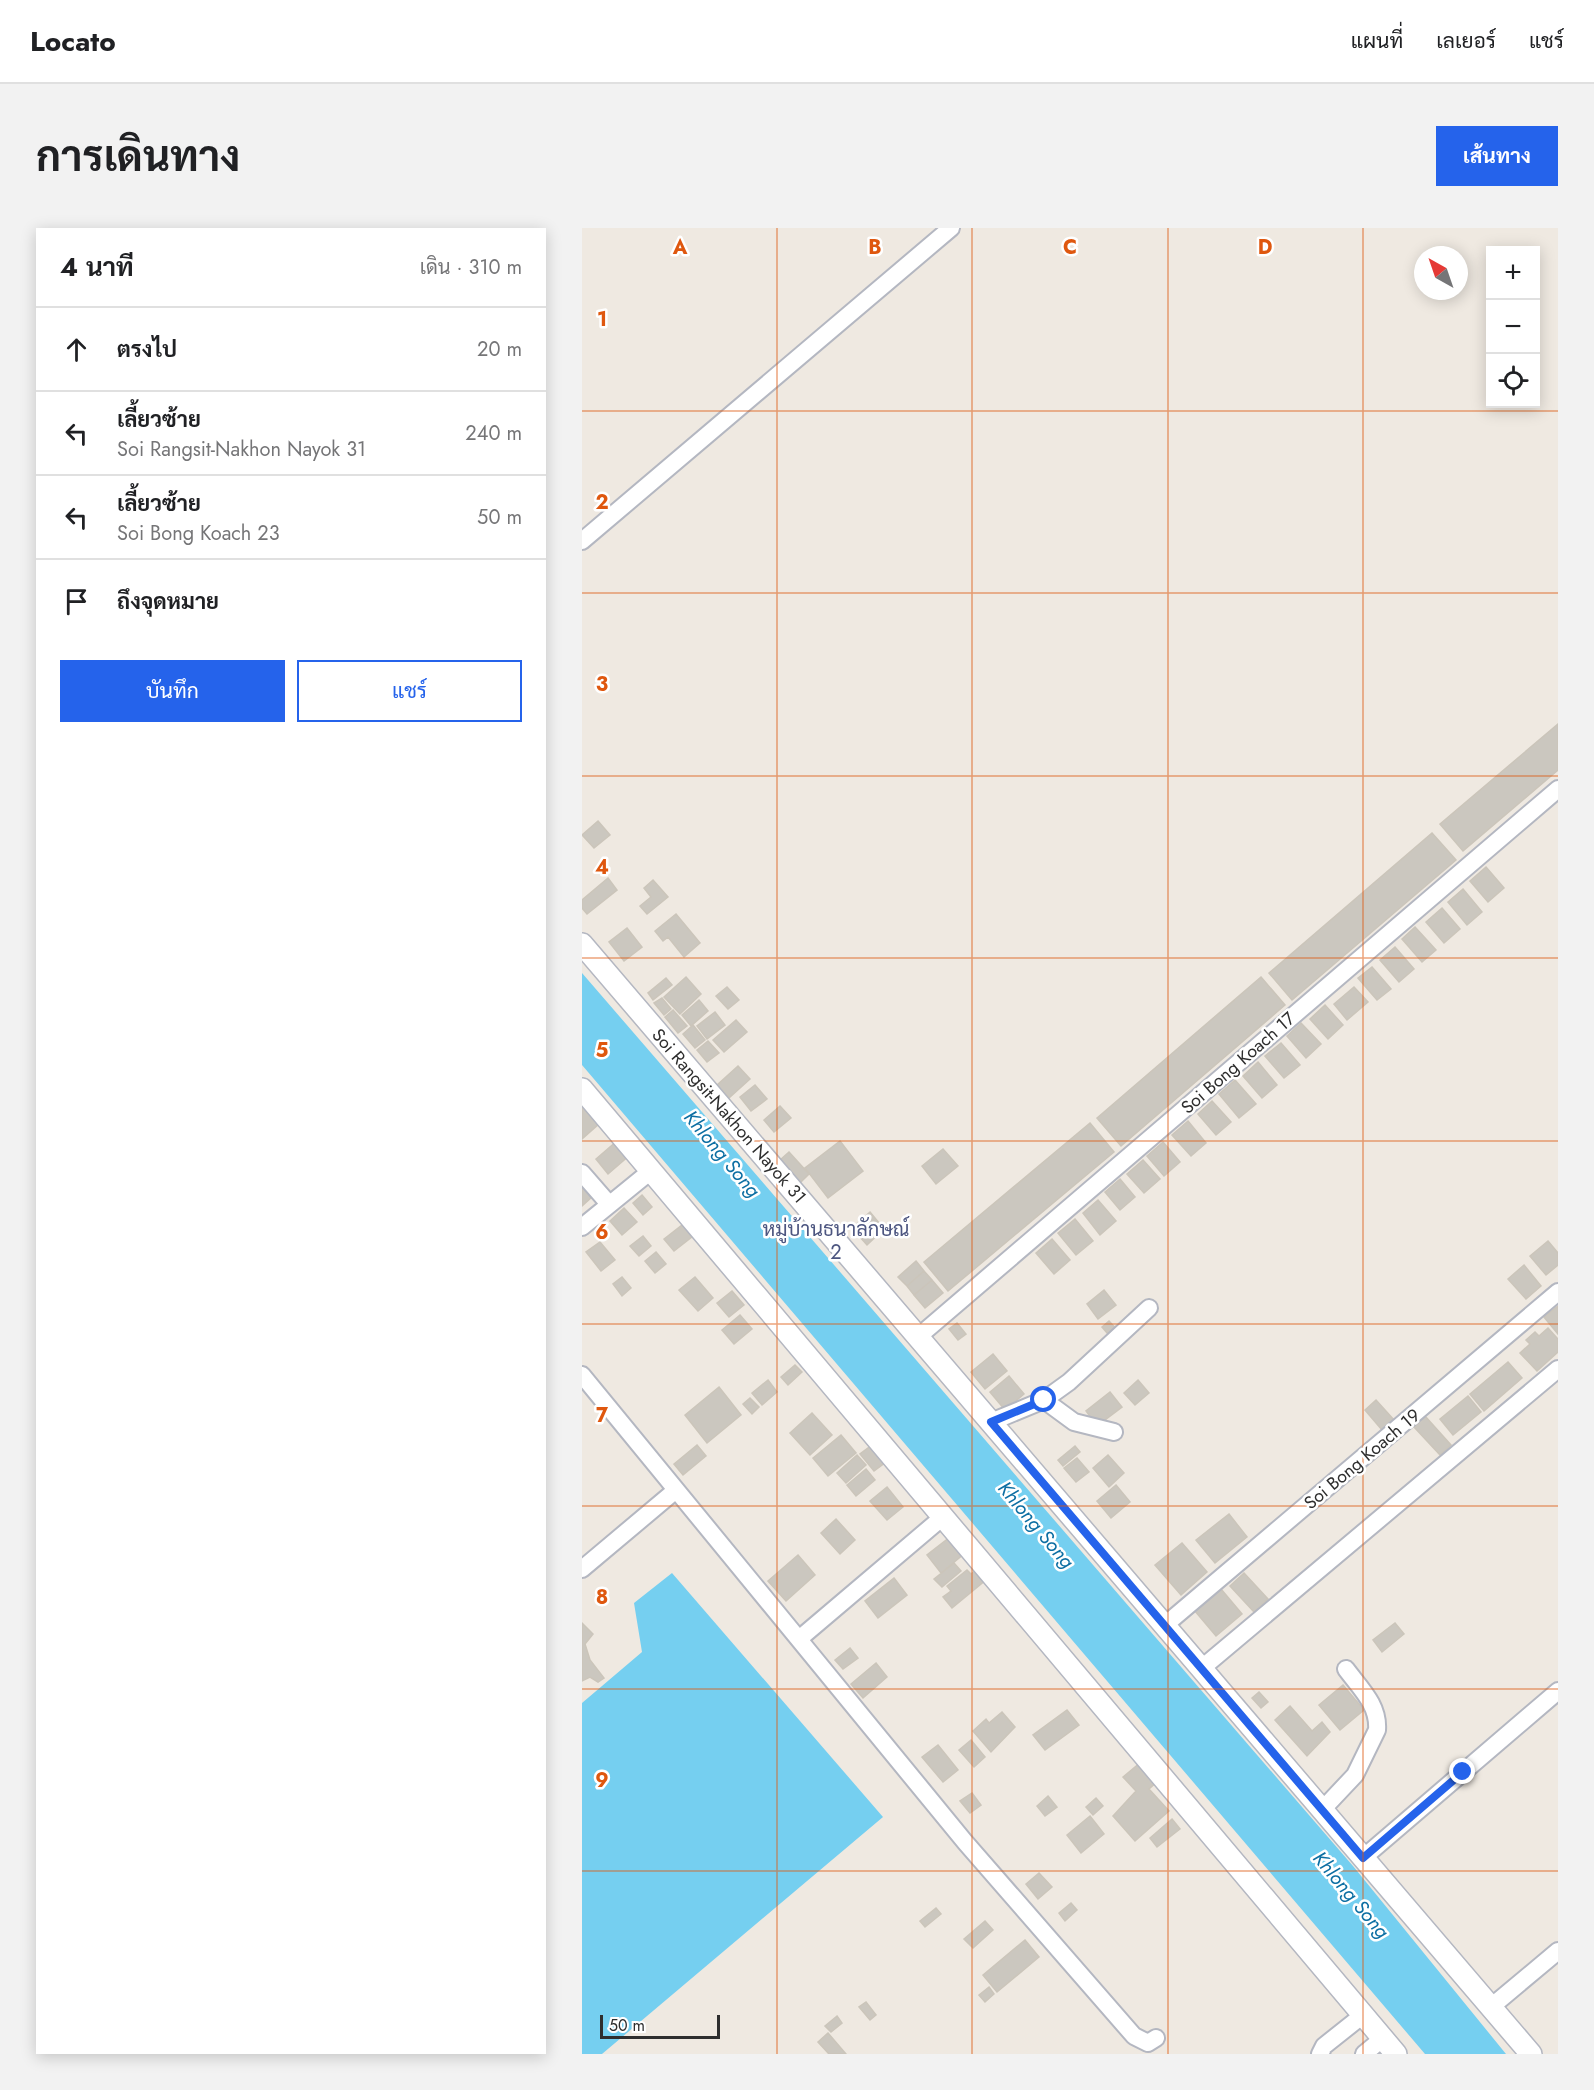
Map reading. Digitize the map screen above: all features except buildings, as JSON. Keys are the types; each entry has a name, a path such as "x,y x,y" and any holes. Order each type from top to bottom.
{"street":[{"path":"582,541 951,228"},
{"name":"Soi Bong Koach 17","path":"918,1336 1558,789"},
{"name":"Soi Rangsit-Nakhon Nayok 31","path":"582,944 1532,2054"},
{"path":"582,1089 1389,2046 1364,2054"},
{"path":"582,1227 652,1170"},
{"path":"582,1173 609,1204"},
{"name":"Soi Bong Koach 19","path":"1165,1625 1558,1292"},
{"path":"991,1422 1044,1400 1092,1364 1149,1308"},
{"path":"1202,1668 1558,1369"},
{"path":"582,1375 965,1842 1134,2036 1148,2043 1156,2038"},
{"path":"1044,1400 1074,1422 1114,1432"},
{"path":"582,1569 676,1490"},
{"path":"799,1639 944,1516"},
{"path":"1322,1810 1354,1775 1377,1730 1378,1721 1372,1703 1346,1669"},
{"path":"1363,1858 1558,1691"},
{"path":"1491,2007 1558,1951"},
{"path":"1320,2054 1323,2046 1363,2015"}],"water":[{"name":"Khlong Song","path":"582,973 1353,1866 1506,2054 1425,2054 582,1065"},
{"path":"672,1573 883,1817 602,2054 582,2054 582,1703 642,1652 634,1603"}],"district":[{"name":"หมู่บ้านธนาลักษณ์ 2","path":"836,1240"}],"route":[{"path":"1044,1400 991,1422 1363,1858 1463,1772"}]}
